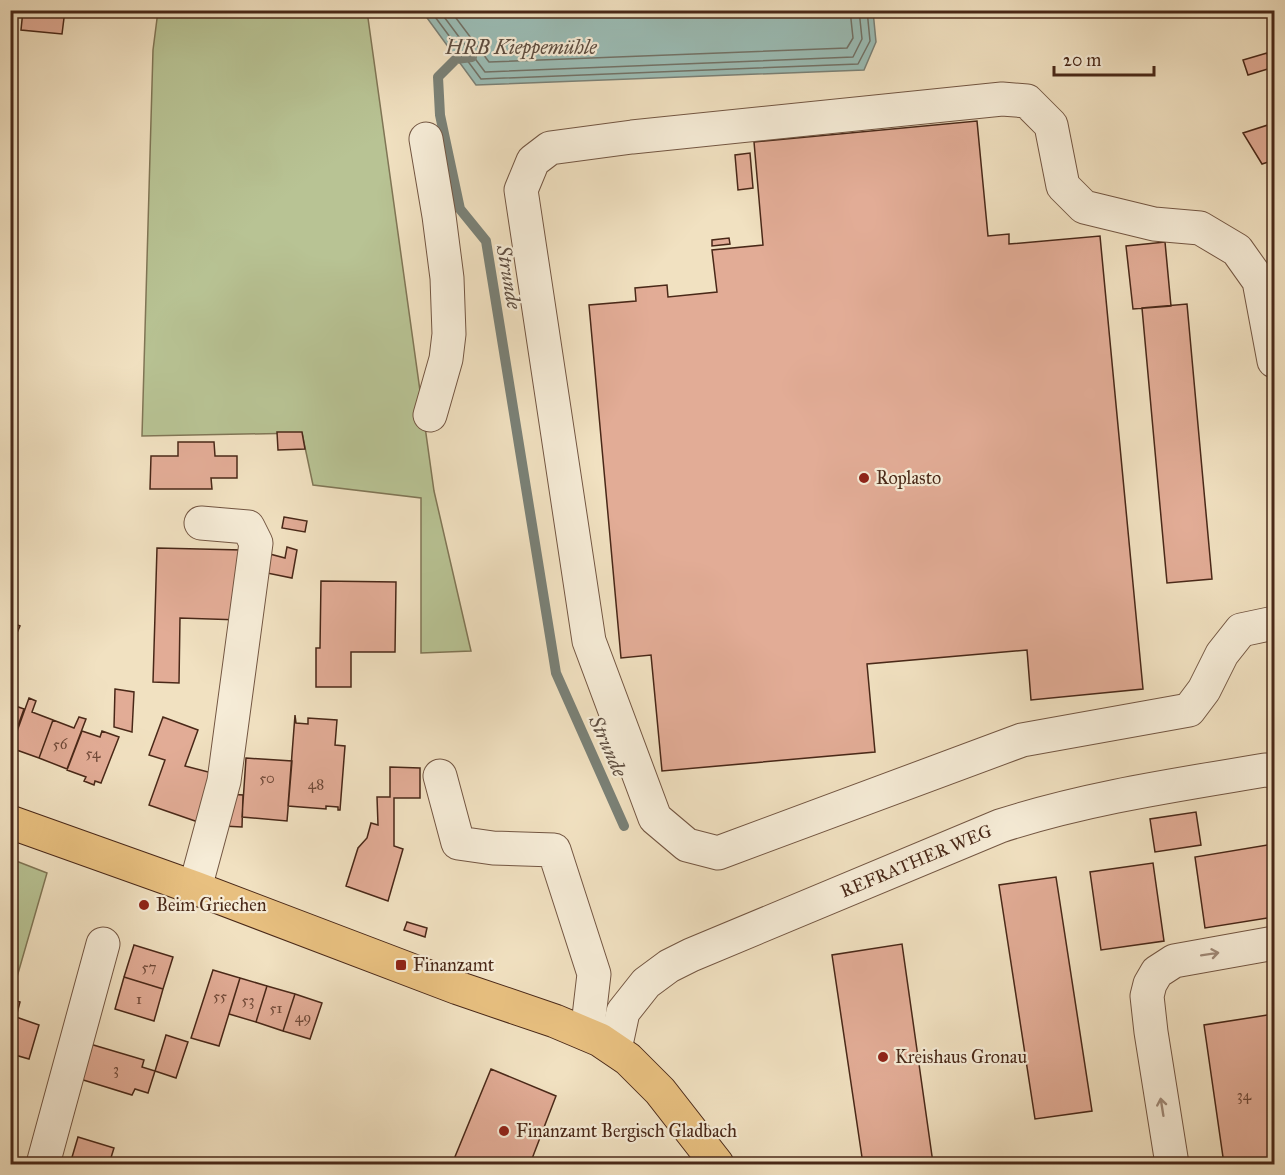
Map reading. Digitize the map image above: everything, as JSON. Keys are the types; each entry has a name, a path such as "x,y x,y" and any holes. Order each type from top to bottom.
{"main road":[{"path":"10,822 195,888 601,1041 628,1059 660,1091 717,1164"}],"street":[{"path":"1275,361 1259,281 1237,250 1200,228 1154,224 1084,207 1063,186 1051,125 1027,101 1002,99 632,137 550,148 533,161 520,190 589,641 655,818 687,845 718,853 1022,740 1189,710 1204,690 1222,654 1242,630 1275,623"},
{"path":"426,139 440,216 449,301 446,359 430,415"},
{"path":"195,888 224,781 255,543 248,527 201,523"},
{"name":"REFRATHER WEG","path":"601,1041 646,983 669,966 1000,826 1042,812 1132,793 1265,770 1275,771"},
{"path":"440,776 458,843 493,848 554,850 594,974 601,1041"},
{"path":"1172,1164 1151,1032 1147,996 1150,984 1157,972 1174,961 1275,943"},
{"path":"43,1164 103,944"}],"green space":[{"path":"158,11 367,11 434,491 471,651 421,653 421,498 313,485 302,433 142,436 153,50"},
{"path":"11,859 47,873 15,984 10,983"}],"water":[{"name":"HRB Kieppemühle","path":"422,11 873,11 876,42 864,70 476,85"}],"building":[{"path":"23,10 65,10 62,34 21,30"},
{"path":"1267,53 1271,68 1248,75 1243,60"},
{"path":"10,66 14,66 14,91 10,91"},
{"name":"Roplasto","path":"977,121 988,236 1009,234 1009,244 1100,236 1143,689 1031,700 1027,650 867,664 875,752 662,771 651,655 621,658 589,305 636,301 635,288 667,285 668,297 717,292 712,250 763,245 754,142"},
{"path":"1274,123 1274,160 1262,164 1243,133"},
{"path":"750,153 753,188 738,190 735,155"},
{"path":"729,238 730,244 712,246 712,240"},
{"path":"1165,242 1171,306 1133,309 1126,246"},
{"path":"1187,304 1212,579 1167,583 1142,308"},
{"path":"277,432 302,432 305,449 278,450"},
{"path":"178,442 214,442 215,456 237,456 237,478 211,478 212,489 150,489 151,456 178,456"},
{"path":"284,517 307,521 305,532 282,528"},
{"path":"287,547 297,550 292,578 262,572 266,553 285,558"},
{"path":"157,548 242,550 240,620 180,618 179,683 153,682"},
{"path":"321,581 396,582 395,652 351,652 351,687 316,687 316,648 320,648"},
{"path":"10,622 20,626 10,649"},
{"path":"115,689 134,692 132,732 114,727"},
{"path":"29,698 36,701 32,712 53,720 39,758 11,748"},
{"path":"10,704 24,709 10,748"},
{"path":"295,715 296,723 308,724 308,718 337,720 335,745 345,746 340,810 338,807 326,806 326,809 288,806"},
{"path":"79,717 86,719 67,769 39,758 53,720 74,728"},
{"path":"163,717 198,730 185,766 216,774 198,822 149,805 165,760 149,755"},
{"path":"82,731 100,737 102,731 119,737 101,783 95,781 94,785 84,781 86,777 67,770"},
{"path":"246,758 292,761 287,821 242,817"},
{"path":"390,767 420,768 420,798 394,798 394,846 403,849 388,901 346,886 358,848 367,838 371,823 378,825 377,797 390,797"},
{"path":"227,794 243,795 242,827 223,826"},
{"path":"1196,812 1201,845 1155,852 1150,819"},
{"path":"1274,844 1274,917 1205,928 1195,857"},
{"path":"1153,863 1164,941 1101,950 1090,872"},
{"path":"1056,877 1092,1111 1035,1119 999,885"},
{"path":"407,922 427,928 425,937 404,930"},
{"name":"Kreishaus Gronau","path":"902,944 933,1163 951,1160 952,1164 863,1164 832,955"},
{"path":"134,945 173,957 163,989 124,977"},
{"path":"213,970 240,978 219,1046 191,1038"},
{"path":"124,977 163,989 154,1021 115,1009"},
{"path":"240,978 267,986 256,1022 229,1014"},
{"path":"267,986 295,994 283,1031 256,1022"},
{"path":"295,994 322,1003 310,1039 283,1031"},
{"path":"10,999 20,1002 16,1017 39,1025 29,1059 15,1055 13,1062 10,1061"},
{"path":"1274,1014 1274,1164 1224,1164 1204,1025"},
{"path":"166,1035 188,1042 176,1078 155,1071"},
{"path":"90,1044 144,1060 142,1067 155,1071 148,1093 135,1089 132,1095 80,1079"},
{"name":"Finanzamt Bergisch Gladbach","path":"491,1069 556,1096 530,1164 452,1164"},
{"path":"10,1116 16,1118 10,1136"},
{"path":"78,1137 114,1148 109,1164 70,1164"}],"waterway":[{"name":"Strunde","path":"472,57 456,59 438,77 440,115 460,209 486,241 556,673 624,826"}],"place":[{"name":"Roplasto","path":"864,478"},
{"name":"Beim Griechen","path":"144,905"},
{"name":"Finanzamt","path":"401,965"},
{"name":"Kreishaus Gronau","path":"883,1057"},
{"name":"Finanzamt Bergisch Gladbach","path":"504,1131"}]}
